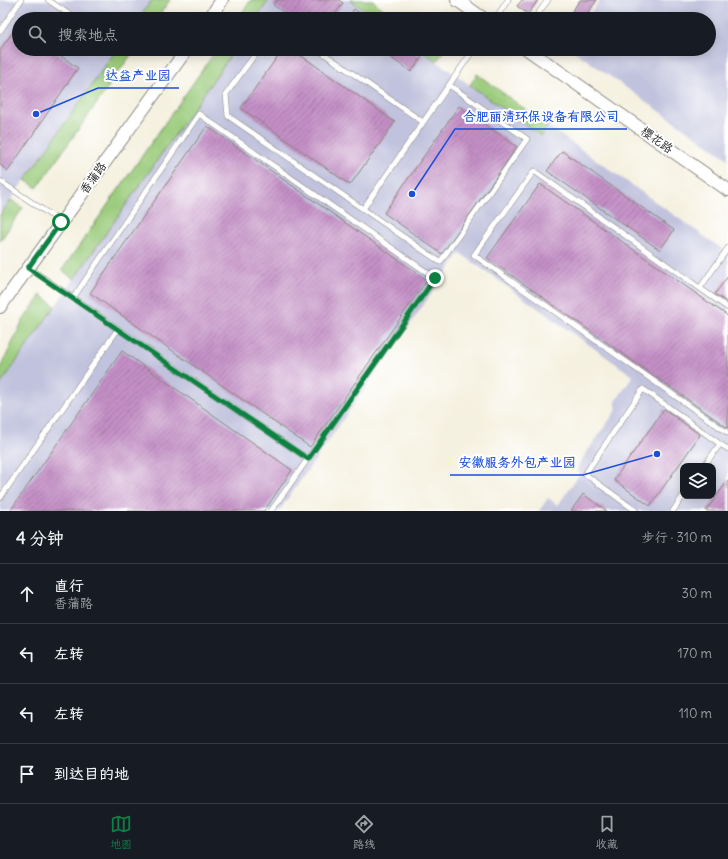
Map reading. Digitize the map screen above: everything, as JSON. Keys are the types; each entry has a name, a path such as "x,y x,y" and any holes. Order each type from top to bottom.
{"street":[{"path":"214,12 222,0"},
{"path":"457,0 474,12"},
{"name":"香蒲路","path":"0,307 182,56"},
{"name":"樱花路","path":"537,56 728,190"}],"lane":[{"path":"13,12 21,0"},
{"path":"48,0 66,12"},
{"path":"500,12 508,0"},
{"path":"539,12 548,0"},
{"path":"0,31 12,13"},
{"path":"254,56 226,94 228,116 440,262 527,139 449,85"},
{"path":"327,56 423,122"},
{"path":"363,209 469,56"},
{"path":"73,298 199,114 435,278 271,511"},
{"path":"728,308 534,171 474,255 728,433"},
{"path":"0,181 61,222"},
{"path":"700,288 728,248"},
{"path":"28,268 308,459"},
{"path":"0,498 118,329"},
{"path":"636,511 585,474 643,389 728,450"},
{"path":"706,463 720,444"},
{"path":"673,511 681,499"}],"shaded area":[{"path":"0,0 152,0 143,12 12,12 12,56 112,56 0,215"},
{"path":"269,0 350,0 367,12 261,12"},
{"path":"600,0 728,0 728,159 581,56 716,56 716,12 591,12"},
{"path":"230,56 429,56 541,135 548,126 728,253 728,511 539,511 548,498 558,505 579,475 578,465 617,409 615,402 633,376 460,253 279,511 0,511 0,385"}],"green space":[{"path":"152,0 170,0 161,12 143,12"},
{"path":"251,0 269,0 261,12 243,12"},
{"path":"350,0 373,0 387,12 367,12"},
{"path":"112,56 130,56 37,188 25,180"},
{"path":"212,56 230,56 74,279 62,270"},
{"path":"430,56 440,56 437,61"},
{"path":"477,74 548,126 541,136 470,85"},
{"path":"11,200 23,208 0,241 0,215"},
{"path":"41,295 55,306 0,385 0,369 22,322"}],"building":[{"path":"277,0 339,0 343,3 337,12 284,12 273,5"},
{"path":"522,0 538,0 529,12 525,12 517,6"},
{"path":"580,0 597,0 588,12 572,12"},
{"path":"12,33 12,56 61,56 78,68 8,171 0,165 0,50"},
{"path":"278,56 302,56 395,122 350,185 241,108"},
{"path":"389,56 421,56 422,57 411,72"},
{"path":"459,106 517,147 442,254 384,213"},
{"path":"207,126 427,280 310,447 90,293"},
{"path":"562,151 674,230 660,250 547,171"},
{"path":"540,184 728,316 728,428 487,258"},
{"path":"728,276 728,303 715,294"},
{"path":"122,351 292,470 264,511 10,511"},
{"path":"664,409 700,435 650,506 614,480"},
{"path":"728,480 728,511 706,511 716,499"},
{"path":"583,494 607,511 571,511"}],"place":[{"name":"达益产业园","path":"36,114"},
{"name":"合肥丽清环保设备有限公司","path":"412,194"},
{"name":"安徽服务外包产业园","path":"657,454"}],"route":[{"path":"61,222 28,268 308,459 435,278"}]}
